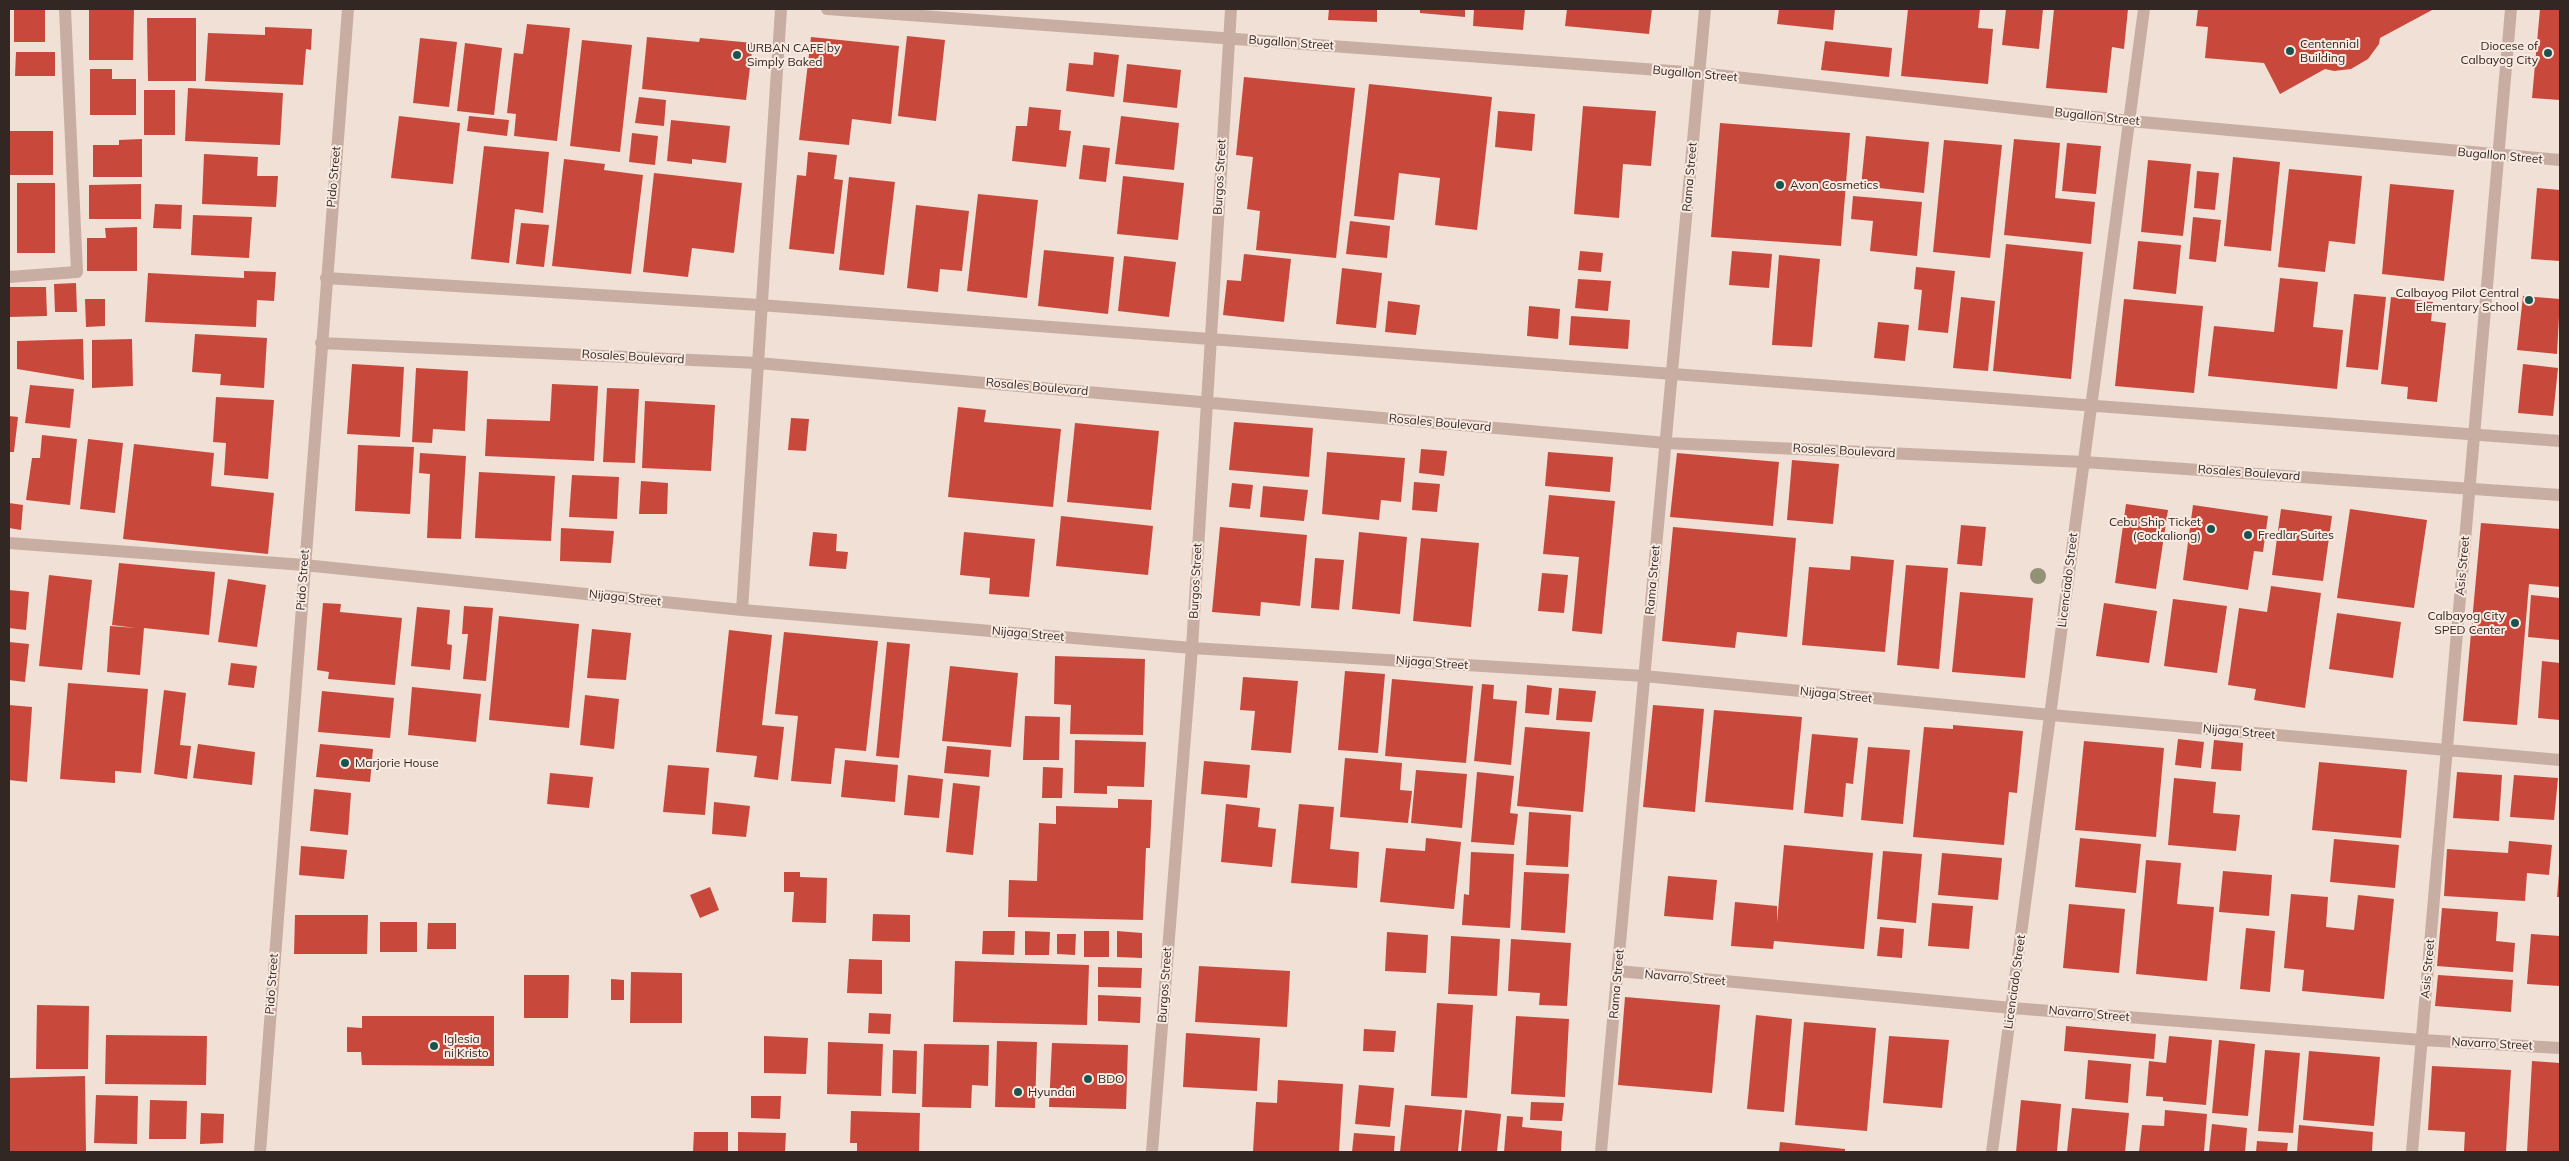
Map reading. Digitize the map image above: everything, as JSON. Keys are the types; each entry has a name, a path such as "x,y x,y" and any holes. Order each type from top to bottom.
{"street":[{"path":"9,278 77,272 65,9"},
{"name":"Pido Street","path":"260,1152 348,9"},
{"path":"742,610 760,305 781,9"},
{"name":"Bugallon Street","path":"827,9 1699,73 2130,121 2498,156 2560,160"},
{"name":"Burgos Street","path":"1152,1152 1192,648 1231,9"},
{"name":"Rama Street","path":"1601,1152 1705,9"},
{"name":"Licenciado Street","path":"1992,1152 2144,9"},
{"name":"Asis Street","path":"2412,1152 2511,9"},
{"path":"326,278 760,305 1672,374 2092,408 2560,442"},
{"name":"Rosales Boulevard","path":"321,343 758,362 1666,443 2084,462 2560,495"},
{"name":"Nijaga Street","path":"9,543 304,566 742,610 1192,648 1644,676 2051,716 2560,760"},
{"name":"Navarro Street","path":"1618,971 2012,1008 2422,1040 2560,1048"}],"building":[{"path":"14,9 45,9 45,42 14,42"},
{"path":"89,9 134,9 133,60 89,60"},
{"path":"1329,9 1377,9 1377,22 1328,20"},
{"path":"1420,9 1465,9 1465,17 1420,13"},
{"path":"1474,9 1525,9 1523,30 1473,26"},
{"path":"1567,9 1652,9 1649,34 1565,26"},
{"path":"1779,9 1835,9 1833,30 1777,24"},
{"path":"1908,9 1980,9 1978,28 1993,29 1988,84 1901,76"},
{"path":"2006,9 2043,9 2039,49 2002,45"},
{"path":"2054,9 2128,9 2124,49 2112,47 2107,93 2046,88"},
{"name":"Centennial Building","path":"2198,9 2434,9 2380,38 2379,44 2368,59 2351,69 2334,71 2325,69 2280,94 2264,63 2205,58 2208,27 2196,26"},
{"name":"Diocese of Calbayog City","path":"2540,9 2560,9 2560,100 2532,98"},
{"path":"147,18 196,18 196,81 148,81"},
{"path":"527,24 570,28 557,141 514,136 516,114 507,113 514,53 523,54"},
{"path":"265,27 312,29 311,50 306,49 303,85 205,81 208,33 265,35"},
{"path":"907,36 945,40 936,121 898,116"},
{"path":"647,37 699,42 700,38 753,43 746,100 642,89"},
{"path":"811,37 899,46 891,124 852,119 849,145 799,140"},
{"path":"420,38 457,42 449,107 413,103"},
{"path":"582,40 632,45 620,152 570,146"},
{"path":"1825,41 1892,48 1889,77 1821,70"},
{"path":"465,43 502,48 494,115 457,111"},
{"path":"16,52 55,52 55,76 15,76"},
{"path":"1094,52 1119,55 1114,97 1066,91 1069,63 1093,65"},
{"path":"1127,64 1181,70 1177,108 1123,102"},
{"path":"90,69 112,69 112,79 136,79 136,115 90,115"},
{"path":"1244,77 1355,88 1336,258 1256,250 1260,211 1247,209 1253,157 1236,155"},
{"path":"1369,84 1492,97 1477,230 1435,225 1440,178 1399,173 1394,220 1354,216"},
{"path":"188,88 283,93 280,145 185,141"},
{"path":"144,90 175,90 175,135 144,135"},
{"path":"639,97 666,100 664,126 635,123"},
{"path":"1583,106 1656,111 1651,166 1623,164 1619,218 1574,214"},
{"path":"1029,107 1061,110 1059,130 1071,131 1066,167 1012,161 1016,126 1027,126"},
{"path":"1498,111 1535,114 1532,151 1495,147"},
{"path":"399,116 460,123 453,184 391,178"},
{"path":"469,116 509,120 507,136 467,131"},
{"path":"1121,116 1179,123 1174,170 1115,164"},
{"path":"671,120 730,126 726,163 692,159 692,164 667,161"},
{"name":"Avon Cosmetics","path":"1720,123 1850,133 1841,246 1711,237"},
{"path":"9,131 53,131 53,175 9,175"},
{"path":"632,133 658,136 655,165 629,162"},
{"path":"1866,136 1929,142 1924,193 1861,186"},
{"path":"142,139 142,177 93,177 93,145 119,145 119,140"},
{"path":"2014,139 2060,143 2055,198 2095,202 2091,244 2004,235"},
{"path":"1944,140 2002,145 1990,258 1933,252"},
{"path":"2067,143 2101,146 2096,194 2062,191"},
{"path":"1083,145 1110,148 1106,182 1079,179"},
{"path":"484,146 549,152 543,213 515,209 509,263 471,259"},
{"path":"808,152 837,155 834,179 843,180 834,254 789,249 797,175 806,176"},
{"path":"204,154 258,157 257,176 278,176 276,207 202,204"},
{"path":"2233,157 2280,162 2271,251 2224,246"},
{"path":"564,159 605,164 604,170 643,175 631,274 552,266"},
{"path":"2148,160 2191,164 2183,236 2141,232"},
{"path":"2289,169 2362,176 2355,244 2329,241 2325,272 2278,267"},
{"path":"2197,171 2219,173 2215,210 2194,208"},
{"path":"654,173 742,183 734,253 692,248 688,277 643,272"},
{"path":"1123,176 1184,183 1178,240 1117,234"},
{"path":"849,177 895,182 884,275 839,270"},
{"path":"17,183 55,183 55,253 17,253"},
{"path":"141,184 141,219 89,219 89,185"},
{"path":"2390,184 2454,190 2444,281 2382,274"},
{"path":"2537,188 2560,190 2560,261 2531,259"},
{"path":"978,194 1038,200 1027,298 967,291"},
{"path":"1853,196 1922,202 1917,256 1870,251 1873,221 1851,219"},
{"path":"155,204 182,205 181,229 153,228"},
{"path":"916,205 969,211 962,271 940,269 938,292 907,288"},
{"path":"193,215 252,217 249,258 191,255"},
{"path":"2193,217 2221,220 2216,262 2189,259"},
{"path":"1350,221 1390,226 1387,258 1346,254"},
{"path":"521,223 549,225 544,267 516,264"},
{"path":"137,227 137,271 87,271 87,238 106,238 105,228"},
{"path":"2138,241 2181,245 2176,294 2133,289"},
{"path":"2006,244 2083,252 2071,379 1993,371"},
{"path":"1044,250 1114,257 1108,314 1038,306"},
{"path":"1580,251 1603,253 1601,272 1578,270"},
{"path":"1732,251 1772,254 1769,288 1729,285"},
{"path":"1244,254 1291,259 1284,322 1223,315 1227,280 1241,281"},
{"path":"1779,255 1820,259 1812,347 1772,345"},
{"path":"1124,256 1176,262 1169,317 1118,311"},
{"path":"1916,267 1955,271 1948,333 1918,330 1922,290 1914,289"},
{"path":"1342,268 1382,273 1376,328 1336,324"},
{"path":"244,271 276,272 274,301 257,300 256,327 145,322 148,273 244,278"},
{"path":"2280,278 2318,282 2313,327 2343,330 2337,389 2208,376 2214,326 2274,332"},
{"path":"1578,279 1611,281 1608,311 1575,308"},
{"path":"76,283 77,312 55,312 54,284"},
{"path":"9,287 46,287 47,316 9,317"},
{"path":"2354,294 2386,297 2378,370 2346,367"},
{"path":"2523,296 2560,299 2557,354 2517,350"},
{"path":"1961,297 1995,301 1988,371 1953,368"},
{"path":"2391,297 2433,302 2431,321 2446,323 2437,402 2407,399 2408,387 2381,384"},
{"path":"85,299 105,299 105,326 86,327"},
{"path":"2124,299 2203,306 2194,393 2115,386"},
{"path":"1388,301 1420,305 1416,335 1385,332"},
{"path":"1529,306 1560,309 1558,339 1527,336"},
{"path":"1571,316 1630,320 1628,349 1569,345"},
{"path":"1878,322 1909,325 1905,361 1874,358"},
{"path":"195,334 267,338 264,388 220,385 221,374 192,372"},
{"path":"83,339 84,380 17,369 17,341"},
{"path":"132,339 133,386 92,388 92,340"},
{"path":"352,364 404,367 400,437 347,434"},
{"path":"2523,364 2558,368 2553,416 2518,413"},
{"path":"416,368 468,371 465,431 433,429 432,443 412,442"},
{"path":"552,384 598,386 594,461 485,456 487,419 550,421"},
{"path":"30,385 74,389 70,428 25,423"},
{"path":"607,388 639,389 635,463 603,462"},
{"path":"216,397 274,400 268,479 224,475 226,443 213,442"},
{"path":"645,401 715,405 711,471 642,468"},
{"path":"958,407 986,410 984,422 1061,429 1053,507 948,497"},
{"path":"9,416 18,417 14,452 9,452"},
{"path":"791,418 809,419 806,451 788,450"},
{"path":"1234,422 1313,428 1309,477 1229,470"},
{"path":"1075,423 1159,431 1151,510 1067,502"},
{"path":"42,435 77,439 70,505 26,500 32,458 40,458"},
{"path":"88,439 123,443 115,513 80,509"},
{"path":"134,444 214,453 211,486 274,493 268,554 123,539"},
{"path":"358,445 414,447 410,514 355,511"},
{"path":"1421,449 1447,451 1444,476 1419,473"},
{"path":"1327,452 1405,458 1401,502 1381,500 1379,520 1322,514"},
{"path":"1548,452 1613,457 1610,492 1545,486"},
{"path":"420,453 466,456 461,539 427,538 430,474 419,473"},
{"path":"1677,453 1779,462 1773,526 1670,517"},
{"path":"1792,460 1839,464 1833,524 1787,520"},
{"path":"479,472 555,476 551,541 475,538"},
{"path":"572,475 619,477 617,519 569,517"},
{"path":"641,481 668,483 667,514 639,514"},
{"path":"1414,482 1440,484 1437,512 1412,510"},
{"path":"1232,483 1253,485 1250,509 1229,507"},
{"path":"1263,486 1308,490 1304,521 1260,517"},
{"path":"1549,495 1615,501 1602,634 1572,631 1579,557 1543,554"},
{"path":"9,503 23,505 21,530 9,528"},
{"path":"2126,504 2168,510 2156,589 2115,583"},
{"path":"2193,505 2268,516 2263,552 2254,551 2248,590 2183,580"},
{"path":"2281,509 2332,516 2323,581 2272,575"},
{"path":"2350,509 2427,520 2414,608 2337,598"},
{"path":"1061,516 1153,526 1148,575 1056,566"},
{"name":"Calbayog City SPED Center","path":"2481,523 2560,529 2560,587 2529,584 2517,725 2463,721"},
{"path":"1961,525 1986,527 1982,566 1957,564"},
{"path":"1220,527 1307,535 1300,606 1261,602 1260,616 1212,612"},
{"path":"1673,527 1796,538 1787,637 1737,632 1735,648 1662,641"},
{"path":"561,528 614,531 611,563 560,561"},
{"path":"813,532 837,534 836,551 848,552 846,569 809,566"},
{"path":"964,532 1035,539 1029,597 989,594 990,578 960,575"},
{"path":"1359,532 1407,537 1400,614 1352,609"},
{"path":"1421,538 1479,543 1471,627 1413,621"},
{"path":"1851,556 1894,560 1885,652 1802,645 1809,567 1850,570"},
{"path":"1315,558 1344,560 1339,610 1311,608"},
{"path":"119,563 215,572 209,635 144,628 140,675 107,672 110,626 136,628 112,625"},
{"path":"1906,565 1948,568 1939,669 1897,665"},
{"path":"1542,573 1568,575 1564,613 1538,611"},
{"path":"49,575 92,580 82,670 39,666"},
{"path":"228,579 266,585 257,647 218,642"},
{"path":"2271,586 2321,593 2305,708 2254,700 2256,689 2228,685 2239,608 2267,612"},
{"path":"9,590 29,592 26,630 9,628"},
{"path":"1960,592 2033,598 2025,678 1952,672"},
{"path":"2531,595 2560,598 2560,640 2528,637"},
{"path":"2173,599 2227,606 2217,673 2164,666"},
{"path":"323,603 341,604 340,612 402,618 395,685 328,679 329,672 317,670"},
{"path":"2104,603 2157,611 2149,663 2096,656"},
{"path":"464,606 493,608 486,681 463,679 468,634 462,634"},
{"path":"417,607 450,610 447,644 452,645 450,670 411,666"},
{"path":"2337,613 2401,622 2393,678 2329,669"},
{"path":"499,616 579,624 569,728 489,720"},
{"path":"592,629 631,633 626,680 587,678"},
{"path":"729,630 772,635 762,725 784,727 778,780 754,777 757,756 716,752"},
{"path":"784,632 878,641 866,751 835,748 831,784 791,781 798,716 775,714"},
{"path":"9,642 29,644 25,682 9,680"},
{"path":"887,642 910,644 899,758 876,756"},
{"path":"1055,656 1145,659 1143,735 1070,734 1071,705 1054,704"},
{"path":"2542,661 2560,663 2560,720 2538,718"},
{"path":"231,663 257,666 254,688 228,685"},
{"path":"950,666 1018,673 1011,747 942,741"},
{"path":"1345,671 1385,674 1378,753 1338,750"},
{"path":"1243,677 1298,681 1291,753 1251,750 1255,711 1240,710"},
{"path":"1392,679 1473,686 1466,763 1385,756"},
{"path":"68,683 148,689 141,773 115,771 115,783 60,779"},
{"path":"1482,684 1494,685 1493,699 1517,701 1511,765 1474,761"},
{"path":"1527,685 1552,688 1549,715 1525,713"},
{"path":"412,687 481,694 476,742 408,735"},
{"path":"1559,688 1596,691 1592,722 1556,720"},
{"path":"164,690 186,693 180,745 191,746 187,779 154,774"},
{"path":"322,691 394,698 390,738 318,732"},
{"path":"585,695 619,699 614,749 580,745"},
{"path":"9,705 32,707 27,782 9,780"},
{"path":"1653,705 1704,709 1695,812 1643,807"},
{"path":"1714,710 1802,717 1793,810 1705,802"},
{"path":"1025,716 1060,717 1059,760 1023,760"},
{"path":"1953,725 2023,731 2017,793 2009,792 2004,845 1913,837 1924,727 1953,729"},
{"path":"1525,727 1590,732 1583,812 1517,806"},
{"path":"1812,734 1858,738 1853,784 1846,783 1843,817 1804,813"},
{"path":"2178,739 2204,742 2201,768 2175,765"},
{"path":"1075,740 1146,742 1144,787 1107,786 1107,794 1074,793"},
{"path":"2214,740 2243,743 2241,771 2211,769"},
{"path":"2084,741 2164,748 2156,837 2075,830"},
{"path":"198,744 255,752 252,785 193,778"},
{"name":"Marjorie House","path":"320,744 373,749 370,782 316,777"},
{"path":"947,746 991,750 989,777 944,773"},
{"path":"1868,747 1910,750 1903,824 1861,820"},
{"path":"1345,758 1402,763 1400,790 1412,791 1408,823 1340,817"},
{"path":"845,760 898,765 895,802 841,797"},
{"path":"1204,761 1250,765 1247,798 1201,794"},
{"path":"2319,762 2407,770 2401,838 2312,830"},
{"path":"668,765 709,768 705,815 663,812"},
{"path":"1043,767 1063,768 1062,798 1042,798"},
{"path":"1416,770 1467,774 1462,828 1411,823"},
{"path":"1477,772 1514,776 1510,813 1518,814 1514,845 1471,842"},
{"path":"2457,772 2502,775 2499,821 2453,818"},
{"path":"550,773 593,777 589,808 547,804"},
{"path":"908,775 943,779 939,818 904,815"},
{"path":"2514,775 2558,778 2554,820 2510,817"},
{"path":"2174,778 2216,782 2213,813 2240,815 2236,851 2168,845"},
{"path":"953,783 980,786 973,855 946,852"},
{"path":"314,789 351,793 348,835 310,831"},
{"path":"1118,799 1152,800 1150,848 1146,848 1143,920 1008,917 1009,880 1037,881 1039,823 1056,824 1056,806 1118,808"},
{"path":"714,802 750,806 746,837 712,834"},
{"path":"1226,804 1260,808 1258,827 1276,829 1272,867 1221,862"},
{"path":"1299,804 1334,807 1330,849 1359,852 1357,888 1291,883"},
{"path":"1529,812 1571,815 1568,867 1526,865"},
{"path":"1426,838 1461,842 1454,909 1380,902 1386,848 1425,851"},
{"path":"2080,838 2141,844 2136,893 2075,887"},
{"path":"2334,839 2399,845 2395,888 2330,882"},
{"path":"2509,841 2552,845 2549,875 2527,873 2525,901 2444,896 2447,849 2508,853"},
{"path":"1784,845 1873,853 1864,949 1774,941 1773,949 1731,946 1735,902 1777,906 1777,922"},
{"path":"301,846 347,850 344,879 299,875"},
{"path":"1883,851 1922,854 1916,923 1877,919"},
{"path":"1471,852 1514,854 1510,928 1462,925 1464,894 1469,895"},
{"path":"1942,853 2002,858 1998,900 1938,895"},
{"path":"2146,860 2181,863 2177,904 2214,907 2207,981 2136,974"},
{"path":"2223,871 2272,875 2269,916 2219,912"},
{"path":"784,872 800,872 800,877 827,878 826,923 792,922 794,892 784,892"},
{"path":"1524,872 1569,874 1565,933 1521,930"},
{"path":"2559,873 2560,897 2557,897"},
{"path":"1668,876 1717,880 1713,920 1664,916"},
{"path":"710,887 719,910 700,918 690,895"},
{"path":"2291,894 2328,897 2326,927 2354,930 2358,895 2394,899 2384,999 2302,991 2304,970 2284,968"},
{"path":"1932,903 1973,906 1969,949 1928,946"},
{"path":"2069,904 2125,909 2119,973 2063,968"},
{"path":"2442,908 2498,912 2496,941 2515,943 2513,972 2437,966"},
{"path":"873,914 910,915 910,942 872,941"},
{"path":"295,915 368,915 367,954 294,954"},
{"path":"380,922 417,922 417,952 380,952"},
{"path":"428,923 456,923 456,949 427,949"},
{"path":"1880,927 1904,929 1902,958 1877,956"},
{"path":"2246,928 2275,931 2270,992 2240,989"},
{"path":"983,931 1015,931 1014,955 982,954"},
{"path":"1025,931 1050,932 1049,955 1025,955"},
{"path":"1084,931 1109,931 1109,957 1084,957"},
{"path":"1117,931 1142,933 1142,958 1117,957"},
{"path":"1387,932 1428,935 1426,973 1385,971"},
{"path":"1057,934 1076,934 1075,955 1057,954"},
{"path":"2531,934 2560,936 2560,986 2527,984"},
{"path":"1451,936 1500,939 1497,996 1448,994"},
{"path":"1511,939 1571,943 1567,1006 1539,1005 1540,993 1508,991"},
{"path":"849,959 882,960 882,994 847,993"},
{"path":"955,961 1089,965 1087,1025 953,1022"},
{"path":"1199,966 1290,971 1287,1027 1195,1022"},
{"path":"1098,967 1142,968 1141,988 1098,987"},
{"path":"631,972 682,973 682,1023 630,1023"},
{"path":"524,975 569,975 568,1018 524,1018"},
{"path":"2438,975 2513,980 2511,1012 2435,1006"},
{"path":"611,979 624,980 624,1000 611,1000"},
{"path":"1098,995 1141,997 1140,1023 1098,1021"},
{"path":"1625,997 1720,1005 1712,1093 1618,1085"},
{"path":"1437,1003 1473,1005 1467,1098 1431,1096"},
{"path":"37,1005 89,1006 88,1069 36,1069"},
{"path":"869,1013 891,1014 890,1034 868,1033"},
{"path":"1756,1015 1792,1019 1784,1112 1747,1109"},
{"path":"362,1016 494,1016 494,1066 362,1065 361,1052 347,1052 347,1027 362,1028"},
{"path":"1516,1016 1569,1019 1565,1097 1511,1094"},
{"path":"1804,1022 1876,1028 1867,1131 1795,1125"},
{"path":"2066,1026 2156,1034 2154,1059 2064,1051"},
{"path":"1364,1029 1396,1031 1394,1052 1363,1051"},
{"path":"1186,1033 1260,1038 1257,1091 1183,1087"},
{"path":"106,1035 207,1036 206,1085 105,1084"},
{"path":"764,1036 808,1038 806,1074 764,1073"},
{"path":"1889,1036 1949,1040 1942,1108 1883,1103"},
{"path":"2169,1036 2212,1040 2206,1105 2163,1101 2163,1097 2146,1096 2149,1061 2166,1063"},
{"path":"2219,1040 2255,1044 2248,1116 2212,1113"},
{"path":"997,1041 1037,1042 1035,1108 995,1107"},
{"path":"828,1042 883,1044 881,1096 827,1094"},
{"path":"1052,1043 1128,1045 1126,1109 1049,1107"},
{"path":"924,1044 989,1045 988,1086 972,1085 971,1108 922,1107"},
{"path":"893,1050 917,1051 916,1094 892,1093"},
{"path":"2265,1050 2300,1053 2293,1133 2258,1131"},
{"path":"2309,1051 2380,1057 2374,1126 2303,1120"},
{"path":"2088,1060 2131,1064 2128,1103 2085,1099"},
{"path":"2532,1061 2560,1063 2560,1152 2527,1152"},
{"path":"2432,1066 2511,1070 2506,1152 2464,1151 2465,1132 2428,1130"},
{"path":"85,1076 86,1152 9,1152 9,1078"},
{"path":"1278,1080 1343,1084 1339,1152 1253,1152 1256,1102 1277,1103"},
{"path":"1359,1085 1394,1088 1390,1127 1355,1124"},
{"path":"96,1095 138,1096 137,1144 94,1143"},
{"path":"751,1096 781,1096 780,1119 751,1118"},
{"path":"150,1100 187,1101 186,1139 149,1139"},
{"path":"2021,1100 2061,1104 2057,1152 2016,1152"},
{"path":"1531,1102 1564,1103 1562,1121 1530,1120"},
{"path":"1405,1105 1462,1110 1458,1152 1400,1152"},
{"path":"2072,1108 2129,1113 2125,1152 2067,1152"},
{"path":"1465,1110 1501,1114 1497,1152 1461,1152"},
{"path":"2165,1110 2207,1114 2204,1152 2139,1152 2142,1125 2164,1126"},
{"path":"851,1111 920,1113 919,1152 857,1152 857,1143 850,1143"},
{"path":"201,1113 224,1114 223,1143 200,1144"},
{"path":"1507,1116 1523,1117 1522,1127 1562,1131 1561,1152 1504,1152"},
{"path":"2212,1124 2247,1128 2245,1152 2209,1152"},
{"path":"2299,1125 2373,1132 2372,1152 2297,1152"},
{"path":"694,1132 728,1132 728,1152 693,1152"},
{"path":"738,1132 786,1133 785,1152 738,1152"},
{"path":"1354,1133 1395,1136 1394,1152 1352,1152"},
{"path":"2257,1141 2288,1143 2287,1152 2256,1152"},
{"path":"1780,1142 1845,1149 1845,1152 1779,1152"}],"place":[{"name":"Centennial Building","path":"2290,51"},
{"name":"Diocese of Calbayog City","path":"2548,53"},
{"name":"URBAN CAFE by Simply Baked","path":"737,55"},
{"name":"Avon Cosmetics","path":"1780,185"},
{"name":"Calbayog Pilot Central Elementary School","path":"2529,300"},
{"name":"Cebu Ship Ticket (Cockaliong)","path":"2211,529"},
{"name":"Fredlar Suites","path":"2248,535"},
{"name":"Calbayog City SPED Center","path":"2515,623"},
{"name":"Marjorie House","path":"345,763"},
{"name":"Iglesia ni Kristo","path":"434,1046"},
{"name":"BDO","path":"1088,1079"},
{"name":"Hyundai","path":"1018,1092"}]}
